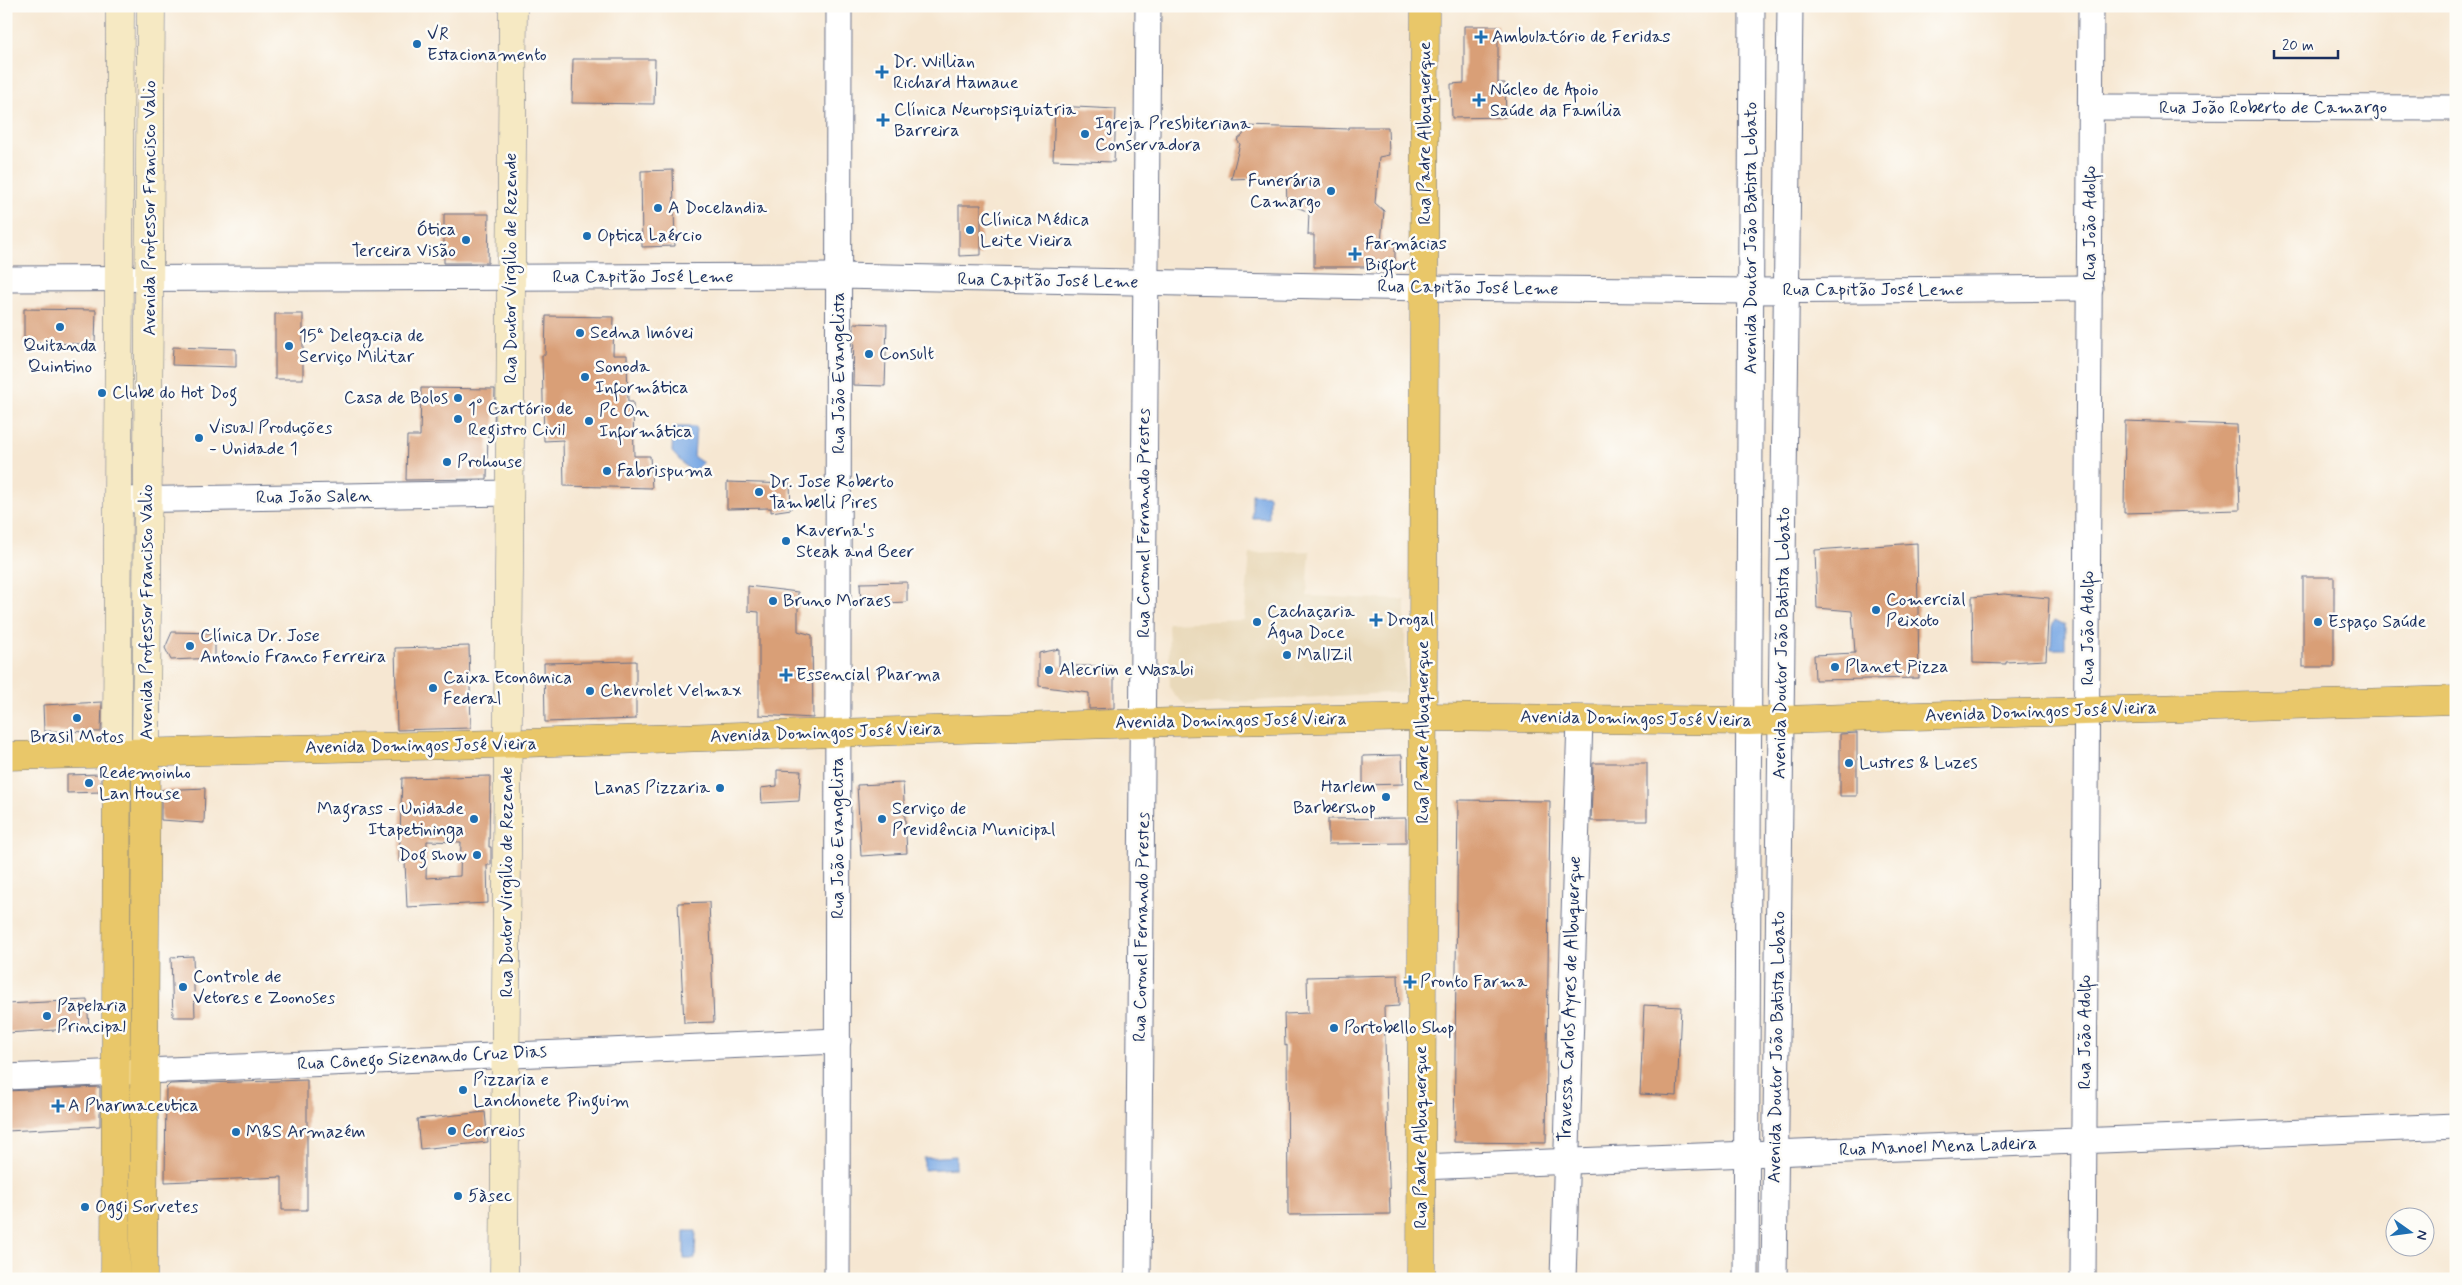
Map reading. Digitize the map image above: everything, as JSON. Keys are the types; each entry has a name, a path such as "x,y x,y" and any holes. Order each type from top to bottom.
{"main road":[{"name":"Avenida Professor Francisco Valio","path":"115,1279 120,6"},
{"name":"Avenida Professor Francisco Valio","path":"143,1279 151,6"},
{"name":"Rua Doutor Virgílio de Rezende","path":"504,1279 513,6"},
{"name":"Rua Padre Albuquerque","path":"1421,1279 1425,6"},
{"path":"119,46 150,44"},
{"path":"119,126 150,124"},
{"name":"Avenida Domingos José Vieira","path":"6,756 508,744 1144,722 1423,716 1781,720 2456,700"}],"street":[{"name":"Rua João Evangelista","path":"837,1279 839,6"},
{"name":"Rua Coronel Fernando Prestes","path":"1138,1279 1144,722 1144,283 1148,6"},
{"name":"Avenida Doutor João Batista Lobato","path":"1746,1279 1752,6"},
{"name":"Avenida Doutor João Batista Lobato","path":"1774,1279 1790,6"},
{"name":"Rua João Adolfo","path":"2084,1279 2091,6"},
{"name":"Rua João Roberto de Camargo","path":"2091,107 2456,108"},
{"name":"Rua Capitão José Leme","path":"6,279 839,276 1425,288 1751,291 2090,288"},
{"name":"Rua João Salen","path":"118,500 510,494"},
{"name":"Travessa Carlos Ayres de Albuquerque","path":"1563,1279 1565,1161 1580,719"},
{"name":"Rua Cônego Sizenando Cruz Dias","path":"6,1077 838,1041"},
{"name":"Rua Manoel Mena Ladeira","path":"1421,1166 2456,1126"}],"shaded area":[{"name":"MallZil","path":"1310,551 1307,596 1405,600 1405,692 1186,705 1173,694 1170,687 1168,623 1244,620 1250,553"}],"water":[{"path":"673,427 696,427 694,457 703,463 692,473 672,452"},
{"path":"1252,494 1269,495 1269,518 1252,518"},
{"path":"2055,620 2065,625 2065,649 2051,649 2052,626"},
{"path":"956,1156 956,1168 924,1170 924,1158"},
{"path":"684,1231 696,1231 695,1259 684,1259"}],"building":[{"path":"1464,26 1498,26 1498,83 1505,83 1506,117 1452,118 1451,84 1464,83"},
{"path":"573,59 655,59 654,104 572,103"},
{"name":"Igreja Presbiteriana Conservadora","path":"1055,106 1116,109 1114,162 1053,160"},
{"name":"Funerária Camargo","path":"1245,126 1348,129 1349,127 1388,127 1389,155 1379,157 1375,203 1384,211 1381,242 1395,242 1395,267 1314,267 1314,235 1308,235 1309,212 1287,203 1286,177 1231,179 1240,144 1237,140 1243,135"},
{"name":"A Docelandia","path":"673,170 675,246 642,247 641,171"},
{"name":"Clínica Médica Leite Vieira","path":"959,205 981,205 981,255 959,256"},
{"name":"Ótica Terceira Visão","path":"444,214 489,214 488,263 444,263"},
{"name":"Quitanda Quintino","path":"24,309 96,310 95,344 24,343"},
{"name":"15ª Delegacia de Serviço Militar","path":"275,314 303,314 303,379 275,379"},
{"path":"546,316 614,317 613,355 627,355 628,402 633,402 634,456 650,456 652,488 564,486 563,440 544,441 542,355 545,355"},
{"name":"Consult","path":"854,323 887,324 885,386 853,385"},
{"path":"173,347 236,349 236,367 172,365"},
{"path":"421,388 495,389 494,430 488,430 487,479 406,480 407,436 420,436"},
{"path":"2125,421 2237,425 2240,510 2124,513"},
{"name":"Dr. Jose Roberto Tambelli Pires","path":"727,482 790,484 791,509 771,512 771,508 727,509"},
{"name":"Comercial Peixoto","path":"1917,543 1919,678 1815,680 1814,655 1855,653 1852,611 1817,608 1815,550"},
{"name":"Espaço Saúde","path":"2303,577 2334,577 2334,667 2303,667"},
{"path":"907,582 907,602 861,604 860,583"},
{"name":"Essencial Pharma","path":"748,586 798,592 798,631 812,635 813,718 759,715 759,612 748,611"},
{"path":"2004,594 2049,598 2046,660 2006,662 2006,664 1973,663 1972,597"},
{"name":"Clínica Dr. Jose Antonio Franco Ferreira","path":"172,632 215,633 215,658 171,660 165,648"},
{"name":"Caixa Econômica Federal","path":"469,646 471,728 397,730 395,648"},
{"path":"1059,649 1059,666 1114,666 1114,708 1089,709 1089,693 1039,686 1039,653"},
{"name":"Chevrolet Velmax","path":"636,661 636,719 545,722 544,663"},
{"name":"Brasil Motos","path":"102,702 101,732 44,731 43,705"},
{"name":"Lustres & Luzes","path":"1857,733 1857,796 1840,796 1840,734"},
{"path":"1402,755 1403,784 1363,785 1363,756"},
{"path":"1593,763 1647,763 1647,821 1591,821"},
{"path":"777,770 801,771 799,801 762,803 761,788 777,786"},
{"name":"Redemoinho Lan House","path":"101,774 101,792 67,793 67,775"},
{"path":"490,776 489,847 491,847 491,865 487,865 488,903 407,907 405,862 399,862 402,778","holes":["427,841 461,842 460,876 426,878"]},
{"name":"Serviço de Previdência Municipal","path":"903,783 907,853 861,856 857,785"},
{"path":"205,788 204,823 161,820 161,790"},
{"path":"1458,800 1550,801 1546,1143 1454,1142"},
{"path":"1406,818 1406,843 1328,844 1328,819"},
{"path":"709,902 714,1022 684,1023 678,903"},
{"name":"Controle de Vetores e Zoonoses","path":"193,956 195,1017 173,1017 171,957"},
{"path":"1398,975 1399,1006 1384,1007 1390,1214 1288,1215 1287,1045 1285,1046 1284,1014 1308,1013 1307,977"},
{"name":"Papelaria Principal","path":"87,1000 89,1028 6,1033 6,1004"},
{"path":"1644,1005 1681,1007 1677,1096 1640,1094"},
{"name":"M&S Armazém","path":"307,1080 307,1210 282,1210 282,1177 165,1182 166,1088 170,1084"},
{"name":"A Pharmaceutica","path":"100,1087 100,1126 7,1131 6,1091"},
{"name":"Correios","path":"485,1112 488,1142 420,1149 417,1119"}],"place":[{"name":"Ambulatório de Feridas","path":"1481,37"},
{"name":"VR Estacionamento","path":"417,44"},
{"name":"Dr. Willian Richard Hamaue","path":"882,72"},
{"name":"Núcleo de Apoio Saúde da Família","path":"1479,100"},
{"name":"Clínica Neuropsiquiatria Barreira","path":"883,120"},
{"name":"Igreja Presbiteriana Conservadora","path":"1085,134"},
{"name":"Funerária Camargo","path":"1331,191"},
{"name":"A Docelandia","path":"658,208"},
{"name":"Clínica Médica Leite Vieira","path":"970,230"},
{"name":"Optica Laércio","path":"587,236"},
{"name":"Ótica Terceira Visão","path":"466,240"},
{"name":"Farmácias Bigfort","path":"1355,254"},
{"name":"Quitanda Quintino","path":"60,327"},
{"name":"Sedna Imóvei","path":"580,333"},
{"name":"15ª Delegacia de Serviço Militar","path":"289,346"},
{"name":"Consult","path":"869,354"},
{"name":"Sonoda Informática","path":"585,377"},
{"name":"Clube do Hot Dog","path":"102,393"},
{"name":"Casa de Bolos","path":"458,398"},
{"name":"1° Cartório de Registro Civil","path":"458,419"},
{"name":"Pc On Informática","path":"589,421"},
{"name":"Visual Produções - Unidade 1","path":"199,438"},
{"name":"Prohouse","path":"447,462"},
{"name":"Fabrispuma","path":"607,471"},
{"name":"Dr. Jose Roberto Tambelli Pires","path":"759,492"},
{"name":"Kaverna's Steak and Beer","path":"786,541"},
{"name":"Bruno Moraes","path":"773,601"},
{"name":"Comercial Peixoto","path":"1876,610"},
{"name":"Drogal","path":"1376,620"},
{"name":"Cachaçaria Água Doce","path":"1257,622"},
{"name":"Espaço Saúde","path":"2318,622"},
{"name":"Clínica Dr. Jose Antonio Franco Ferreira","path":"190,646"},
{"name":"MallZil","path":"1287,655"},
{"name":"Planet Pizza","path":"1835,667"},
{"name":"Alecrim e Wasabi","path":"1049,670"},
{"name":"Essencial Pharma","path":"786,675"},
{"name":"Caixa Econômica Federal","path":"433,688"},
{"name":"Chevrolet Velmax","path":"590,691"},
{"name":"Brasil Motos","path":"77,718"},
{"name":"Lustres & Luzes","path":"1849,763"},
{"name":"Redemoinho Lan House","path":"89,783"},
{"name":"Lanas Pizzaria","path":"720,788"},
{"name":"Harlem Barbershop","path":"1386,797"},
{"name":"Magrass - Unidade Itapetininga","path":"474,819"},
{"name":"Serviço de Previdência Municipal","path":"882,819"},
{"name":"Dog show","path":"477,855"},
{"name":"Pronto Farma","path":"1410,982"},
{"name":"Controle de Vetores e Zoonoses","path":"183,987"},
{"name":"Papelaria Principal","path":"47,1016"},
{"name":"Portobello Shop","path":"1334,1028"},
{"name":"Pizzaria e Lanchonete Pinguim","path":"463,1090"},
{"name":"A Pharmaceutica","path":"58,1106"},
{"name":"Correios","path":"452,1131"},
{"name":"M&S Armazém","path":"236,1132"},
{"name":"5àsec","path":"458,1196"},
{"name":"Oggi Sorvetes","path":"85,1207"}]}
